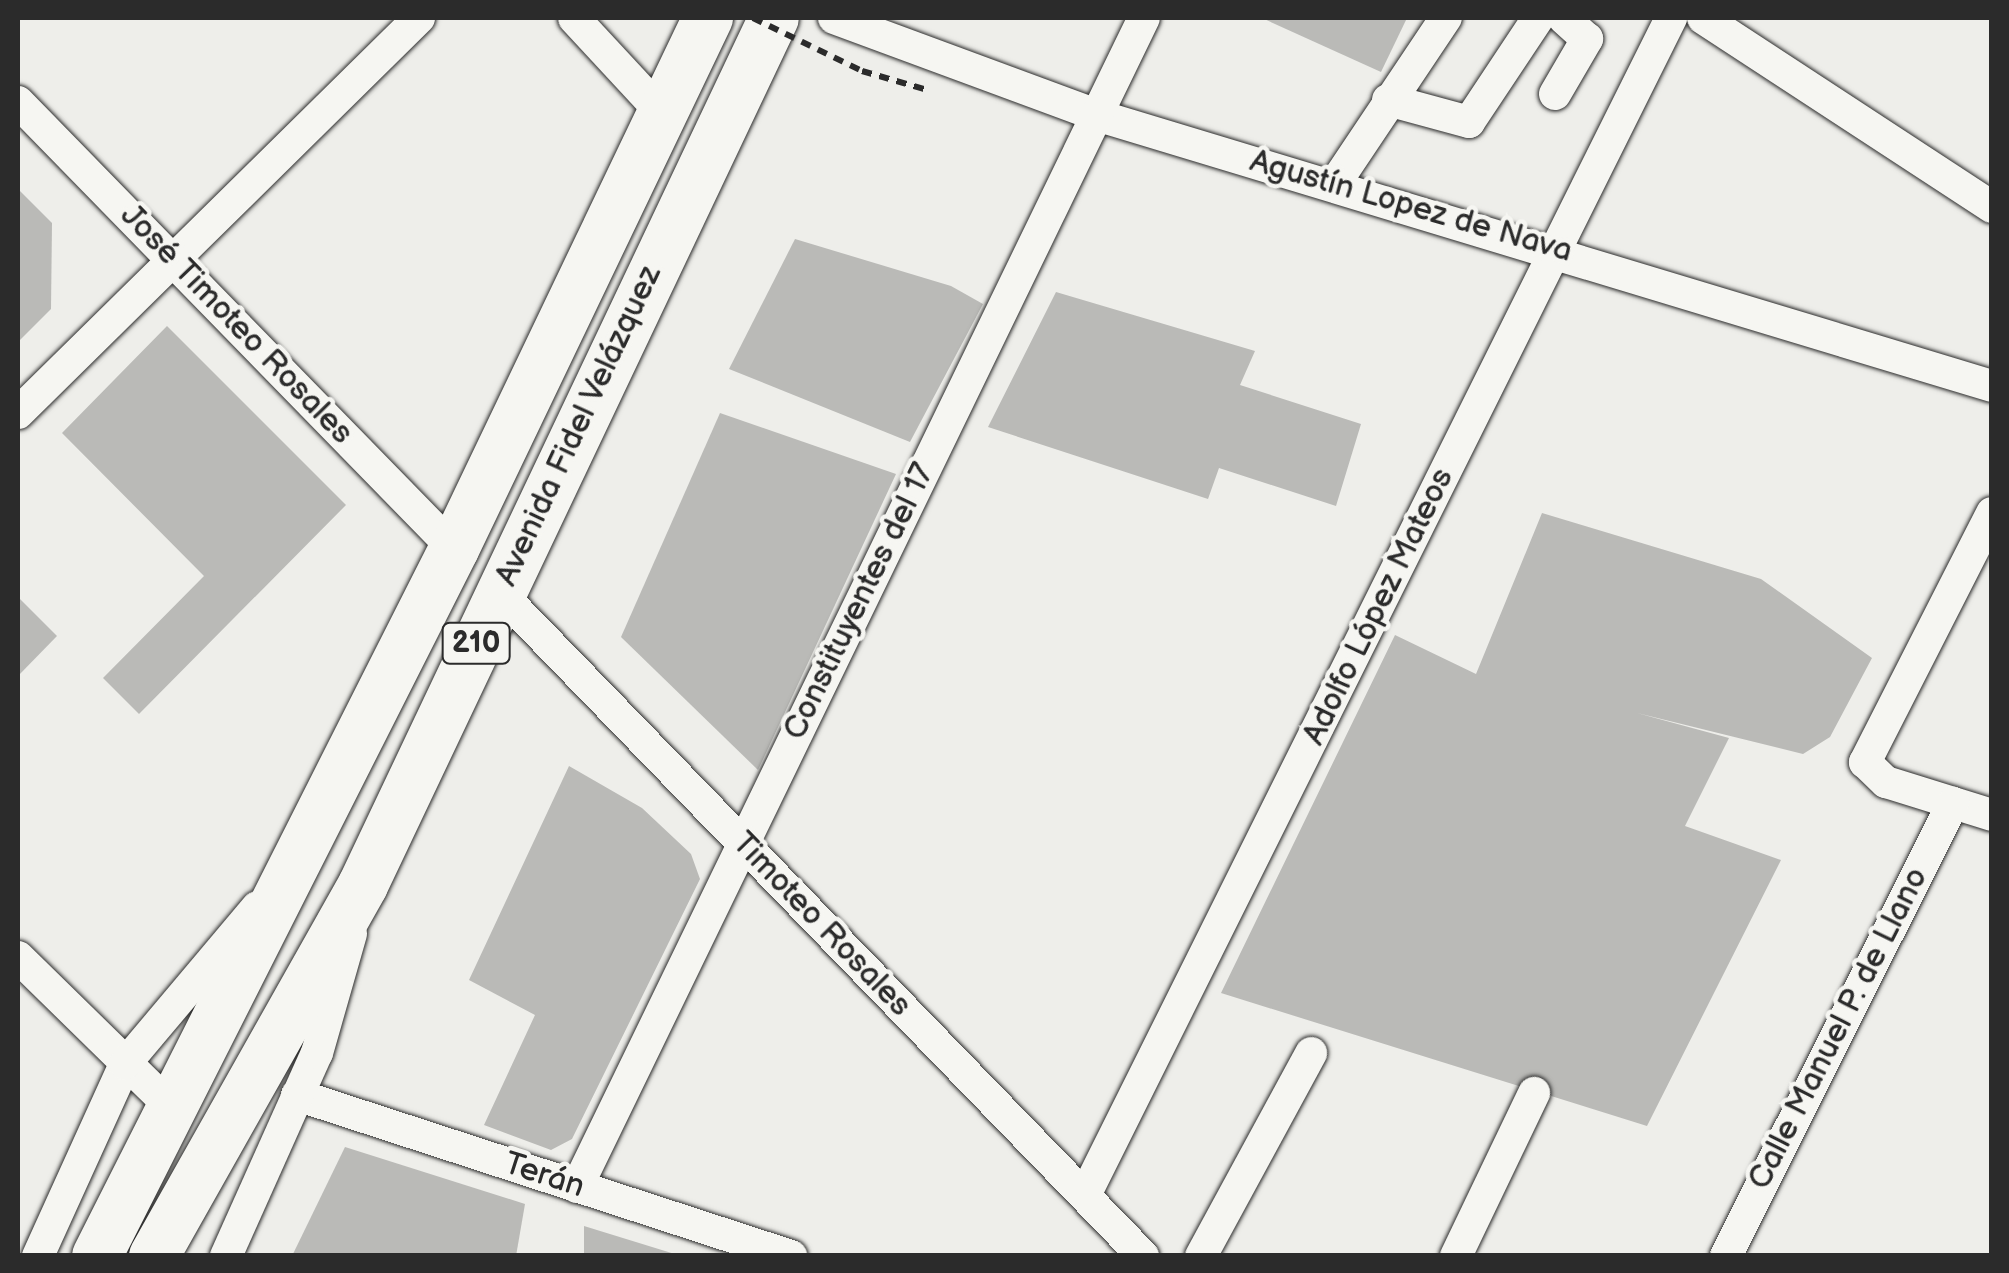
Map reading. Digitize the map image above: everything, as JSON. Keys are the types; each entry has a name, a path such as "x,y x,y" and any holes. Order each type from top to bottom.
{"highway":[{"name":"Avenida Fidel Velázquez","path":"97,1256 454,549 708,18"},
{"name":"Avenida Fidel Velázquez","path":"154,1256 363,885 774,18"}],"street":[{"path":"18,414 170,258 419,18"},
{"path":"574,18 662,113"},
{"name":"Agustín Lopez de Nava","path":"834,18 1096,115 1552,249 1992,386"},
{"name":"Constituyentes del 17","path":"576,1187 1144,18"},
{"path":"1334,184 1446,18"},
{"path":"1388,100 1469,122 1538,18"},
{"path":"1555,94 1587,40 1564,18"},
{"name":"Adolfo López Mateos","path":"1086,1195 1260,855 1552,249 1671,18"},
{"path":"1704,18 1992,207"},
{"name":"José Timoteo Rosales","path":"18,102 454,549"},
{"path":"1992,513 1984,548 1871,744 1867,768 1886,782 1992,815"},
{"name":"Timoteo Rosales","path":"500,593 1143,1256"},
{"name":"Calle Manuel P. de Llano","path":"1726,1256 1953,803"},
{"path":"38,1256 125,1064 294,863"},
{"path":"226,1256 327,1021 363,885"},
{"path":"18,957 170,1107"},
{"path":"1201,1256 1310,1053"},
{"path":"1456,1256 1534,1093"},
{"name":"Terán","path":"297,1095 791,1256"}],"path":[{"path":"752,18 862,71"}],"building":[{"path":"1262,18 1407,18 1381,72"},
{"path":"18,189 52,223 51,309 18,342"},
{"path":"795,239 951,286 983,304 910,442 729,369"},
{"path":"1056,292 1255,351 1240,385 1361,424 1336,506 1219,468 1208,499 988,427"},
{"path":"167,326 346,505 139,714 103,678 204,576 62,433"},
{"path":"720,413 896,474 758,770 621,637"},
{"path":"1542,513 1761,579 1872,658 1830,737 1803,754 1637,713 1729,738 1685,826 1781,860 1647,1126 1221,993 1395,635 1476,674"},
{"path":"18,597 57,636 18,676"},
{"path":"569,766 642,808 691,854 700,879 572,1139 551,1150 484,1125 535,1015 469,980"},
{"path":"345,1147 525,1204 516,1256 292,1256"},
{"path":"584,1226 678,1255 678,1256 584,1256"}]}
